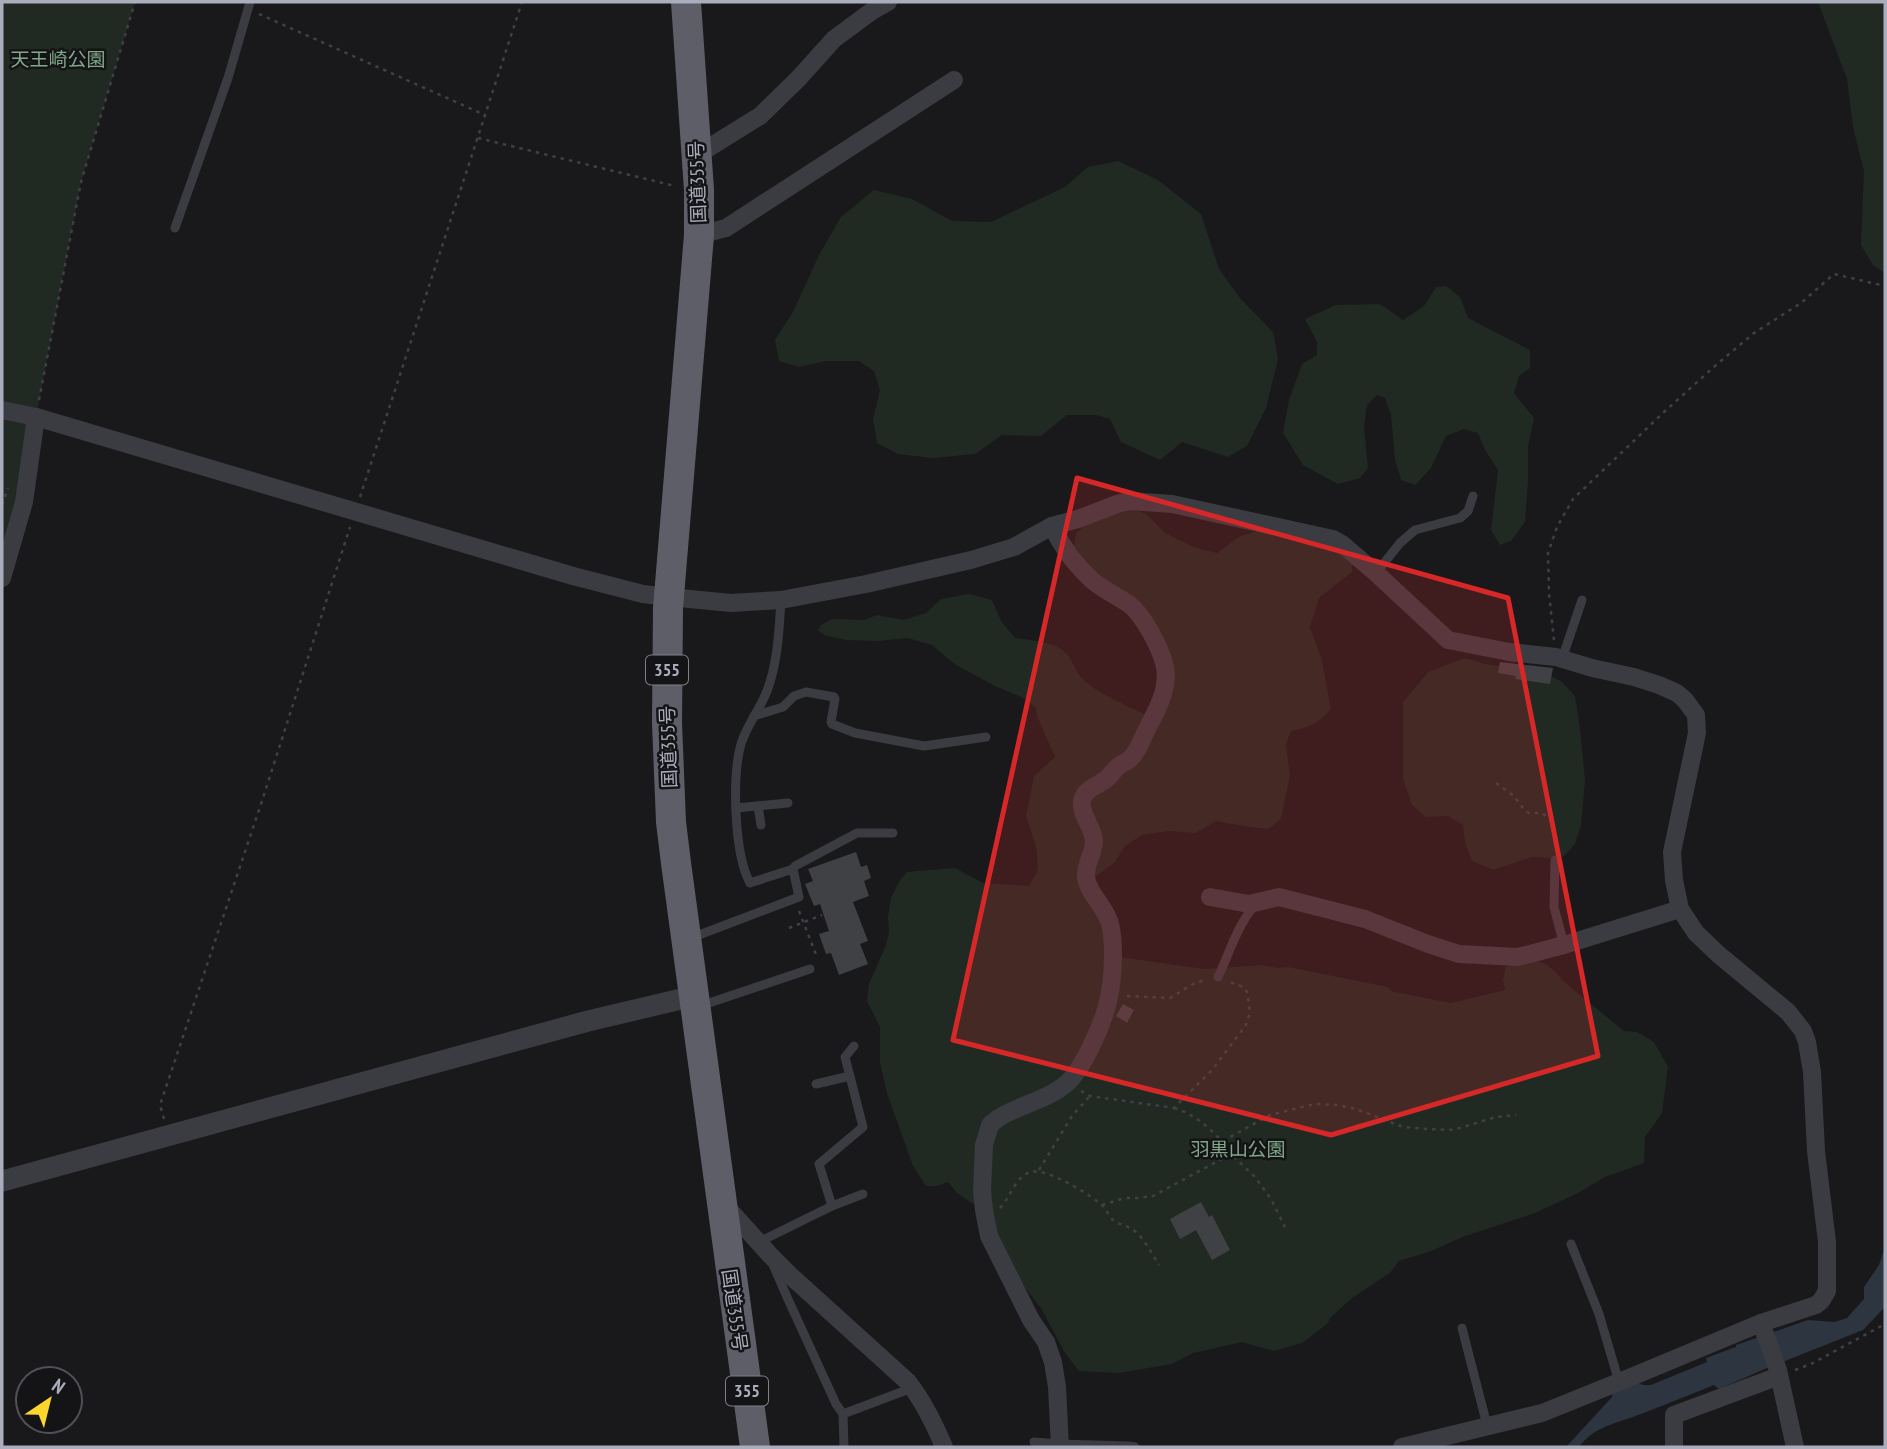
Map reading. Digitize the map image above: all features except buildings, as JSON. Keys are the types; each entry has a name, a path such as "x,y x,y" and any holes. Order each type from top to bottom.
{"highway":[{"name":"国道355号","path":"686,2 699,190 699,235 668,597 667,723 671,822 755,1447"}],"street":[{"path":"697,155 760,116 834,39 888,2"},
{"path":"699,235 726,228 954,80"},
{"path":"2,410 36,417 282,491 356,510 573,576 643,594 731,603 781,600 971,560 1014,547 1052,526 1117,503 1130,501 1172,504 1333,539 1376,573 1448,640 1559,658 1634,677 1677,693 1685,699 1696,715 1697,733 1672,852 1680,909 1696,933 1788,1012 1803,1031 1812,1072 1816,1151 1827,1242 1827,1291 1816,1305 1542,1413 1402,1447"},
{"path":"2,578 24,502 36,417"},
{"path":"1052,526 1062,548 1083,571 1138,612 1164,662 1165,672 1162,698 1136,751 1128,761 1087,792 1082,800 1082,808 1094,835 1094,848 1086,871 1087,881 1110,920 1113,935 1110,994 1106,1010 1085,1058 1067,1083 1005,1114 990,1125 984,1145 982,1191 989,1236 1031,1320 1046,1342 1053,1362 1060,1446"},
{"path":"1210,897 1249,904 1279,897 1365,919 1460,954 1518,957 1680,909"},
{"path":"2,1181 588,1021 694,1002"},
{"path":"722,1209 728,1209 764,1249 912,1388 932,1419 944,1447"},
{"path":"1762,1327 1778,1373 1795,1447"},
{"path":"1674,1447 1674,1415 1778,1373"}],"lane":[{"path":"175,228 228,78 248,5"},
{"path":"1376,573 1400,543 1415,530 1460,518 1468,511 1473,496"},
{"path":"781,600 778,642 767,691 742,742 737,763 736,808 745,872 750,883 793,869 794,866 857,833 893,833"},
{"path":"1559,658 1583,600"},
{"path":"754,716 783,707 794,696 806,692 834,697 832,724 855,733 924,746 986,737"},
{"path":"736,808 788,803"},
{"path":"758,806 761,825"},
{"path":"1555,860 1553,907 1564,945"},
{"path":"687,940 799,897 793,869"},
{"path":"1219,977 1233,939 1257,903"},
{"path":"694,1002 810,969"},
{"path":"832,1206 819,1164 863,1127 845,1057 854,1046"},
{"path":"817,1084 850,1076"},
{"path":"844,1447 843,1414 764,1249 832,1206 863,1194"},
{"path":"1571,1244 1599,1314 1619,1382"},
{"path":"1462,1328 1487,1425"},
{"path":"843,1414 912,1388"},
{"path":"1034,1442 1060,1446 1135,1447"}],"path":[{"path":"36,417 81,182 135,2"},
{"path":"170,1135 160,1105 262,801 522,2"},
{"path":"248,5 485,115"},
{"path":"478,138 677,187 699,190"},
{"path":"1559,658 1549,594 1548,553 1557,527 1573,499 1734,350 1754,333 1801,303 1834,274 1885,286"},
{"path":"2,505 11,480"},
{"path":"1496,783 1514,796 1525,811 1542,813 1550,819 1557,844 1555,860"},
{"path":"794,898 820,965 810,969"},
{"path":"789,928 822,915"},
{"path":"1110,994 1170,998 1200,981 1219,977 1243,987 1247,992 1250,1012 1246,1026 1212,1070 1174,1108"},
{"path":"1067,1083 1090,1096 1183,1110 1223,1141 1231,1154 1255,1177 1271,1199 1284,1227"},
{"path":"1039,1170 1072,1116 1090,1096"},
{"path":"1223,1141 1270,1115 1315,1104 1337,1104 1403,1127 1426,1129 1453,1130 1496,1117 1516,1115"},
{"path":"1102,1205 1125,1198 1153,1196 1231,1154"},
{"path":"985,1216 1002,1207 1021,1177 1039,1170 1102,1205 1111,1219 1136,1232 1158,1265"},
{"path":"1778,1373 1811,1364 1885,1324"}],"highlighted area":[{"path":"1077,478 1508,598 1598,1056 1331,1135 953,1040"}],"green space":[{"name":"天王崎公園","path":"2,2 135,2 81,182 2,580"},
{"path":"1818,2 1885,2 1885,273 1873,265 1861,245 1864,171 1853,127 1847,79"},
{"path":"1118,161 1158,180 1201,214 1219,269 1240,298 1273,332 1278,359 1266,408 1247,446 1228,457 1182,442 1160,460 1121,442 1110,419 1096,415 1067,415 1041,436 1002,435 975,454 933,458 898,454 877,443 873,419 880,390 874,371 859,361 826,361 799,367 779,361 775,340 793,312 819,255 841,217 874,190 912,199 952,221 991,222 1065,187 1088,167"},
{"path":"1446,286 1460,297 1468,318 1530,350 1530,368 1519,376 1514,393 1534,418 1528,447 1525,522 1511,541 1500,545 1491,530 1498,470 1478,433 1464,429 1446,436 1431,468 1415,485 1401,480 1395,459 1391,415 1385,398 1377,395 1367,405 1364,427 1368,468 1360,478 1338,484 1303,465 1283,433 1289,400 1302,364 1317,355 1317,342 1305,319 1336,305 1380,304 1403,320 1424,306 1436,287"},
{"name":"羽黒山公園","path":"1129,507 1146,514 1165,533 1194,547 1217,553 1240,536 1272,531 1323,542 1353,559 1352,572 1319,598 1310,627 1322,660 1331,709 1313,724 1291,731 1286,744 1290,775 1281,819 1268,829 1216,821 1196,833 1169,831 1142,835 1125,846 1115,862 1094,878 1119,957 1205,969 1262,965 1288,967 1451,1003 1505,990 1503,980 1506,966 1538,962 1551,967 1563,981 1624,1031 1637,1032 1654,1042 1668,1067 1662,1113 1645,1137 1644,1163 1605,1177 1535,1213 1399,1261 1390,1273 1352,1298 1327,1324 1302,1343 1274,1351 1242,1342 1193,1353 1172,1364 1119,1373 1079,1371 1065,1353 1041,1308 1016,1276 975,1205 957,1193 948,1182 926,1186 913,1166 887,1093 880,1062 880,1027 867,1001 869,984 886,945 891,898 907,872 955,868 983,883 1029,886 1038,869 1036,846 1026,816 1034,776 1055,757 1036,708 1026,699 956,665 932,645 908,638 846,640 824,635 818,630 832,619 864,620 877,615 903,620 926,613 941,599 969,594 992,600 1001,621 1015,638 1056,646 1069,657 1080,675 1095,689 1144,714 1170,697 1128,598 1088,565 1074,546 1076,533 1088,523"},
{"path":"1465,658 1545,674 1561,681 1575,696 1585,781 1581,825 1575,844 1564,856 1532,857 1493,870 1472,861 1465,843 1463,825 1448,816 1426,817 1412,805 1403,779 1403,702 1428,672"}],"shaded area":[{"path":"1885,1247 1885,1307 1863,1330 1719,1389 1714,1385 1607,1426 1592,1434 1579,1447 1566,1447 1612,1397 1613,1391 1637,1382 1651,1385 1707,1362 1706,1358 1736,1345 1808,1320 1835,1322 1847,1318 1864,1299 1864,1287 1879,1265"}]}
